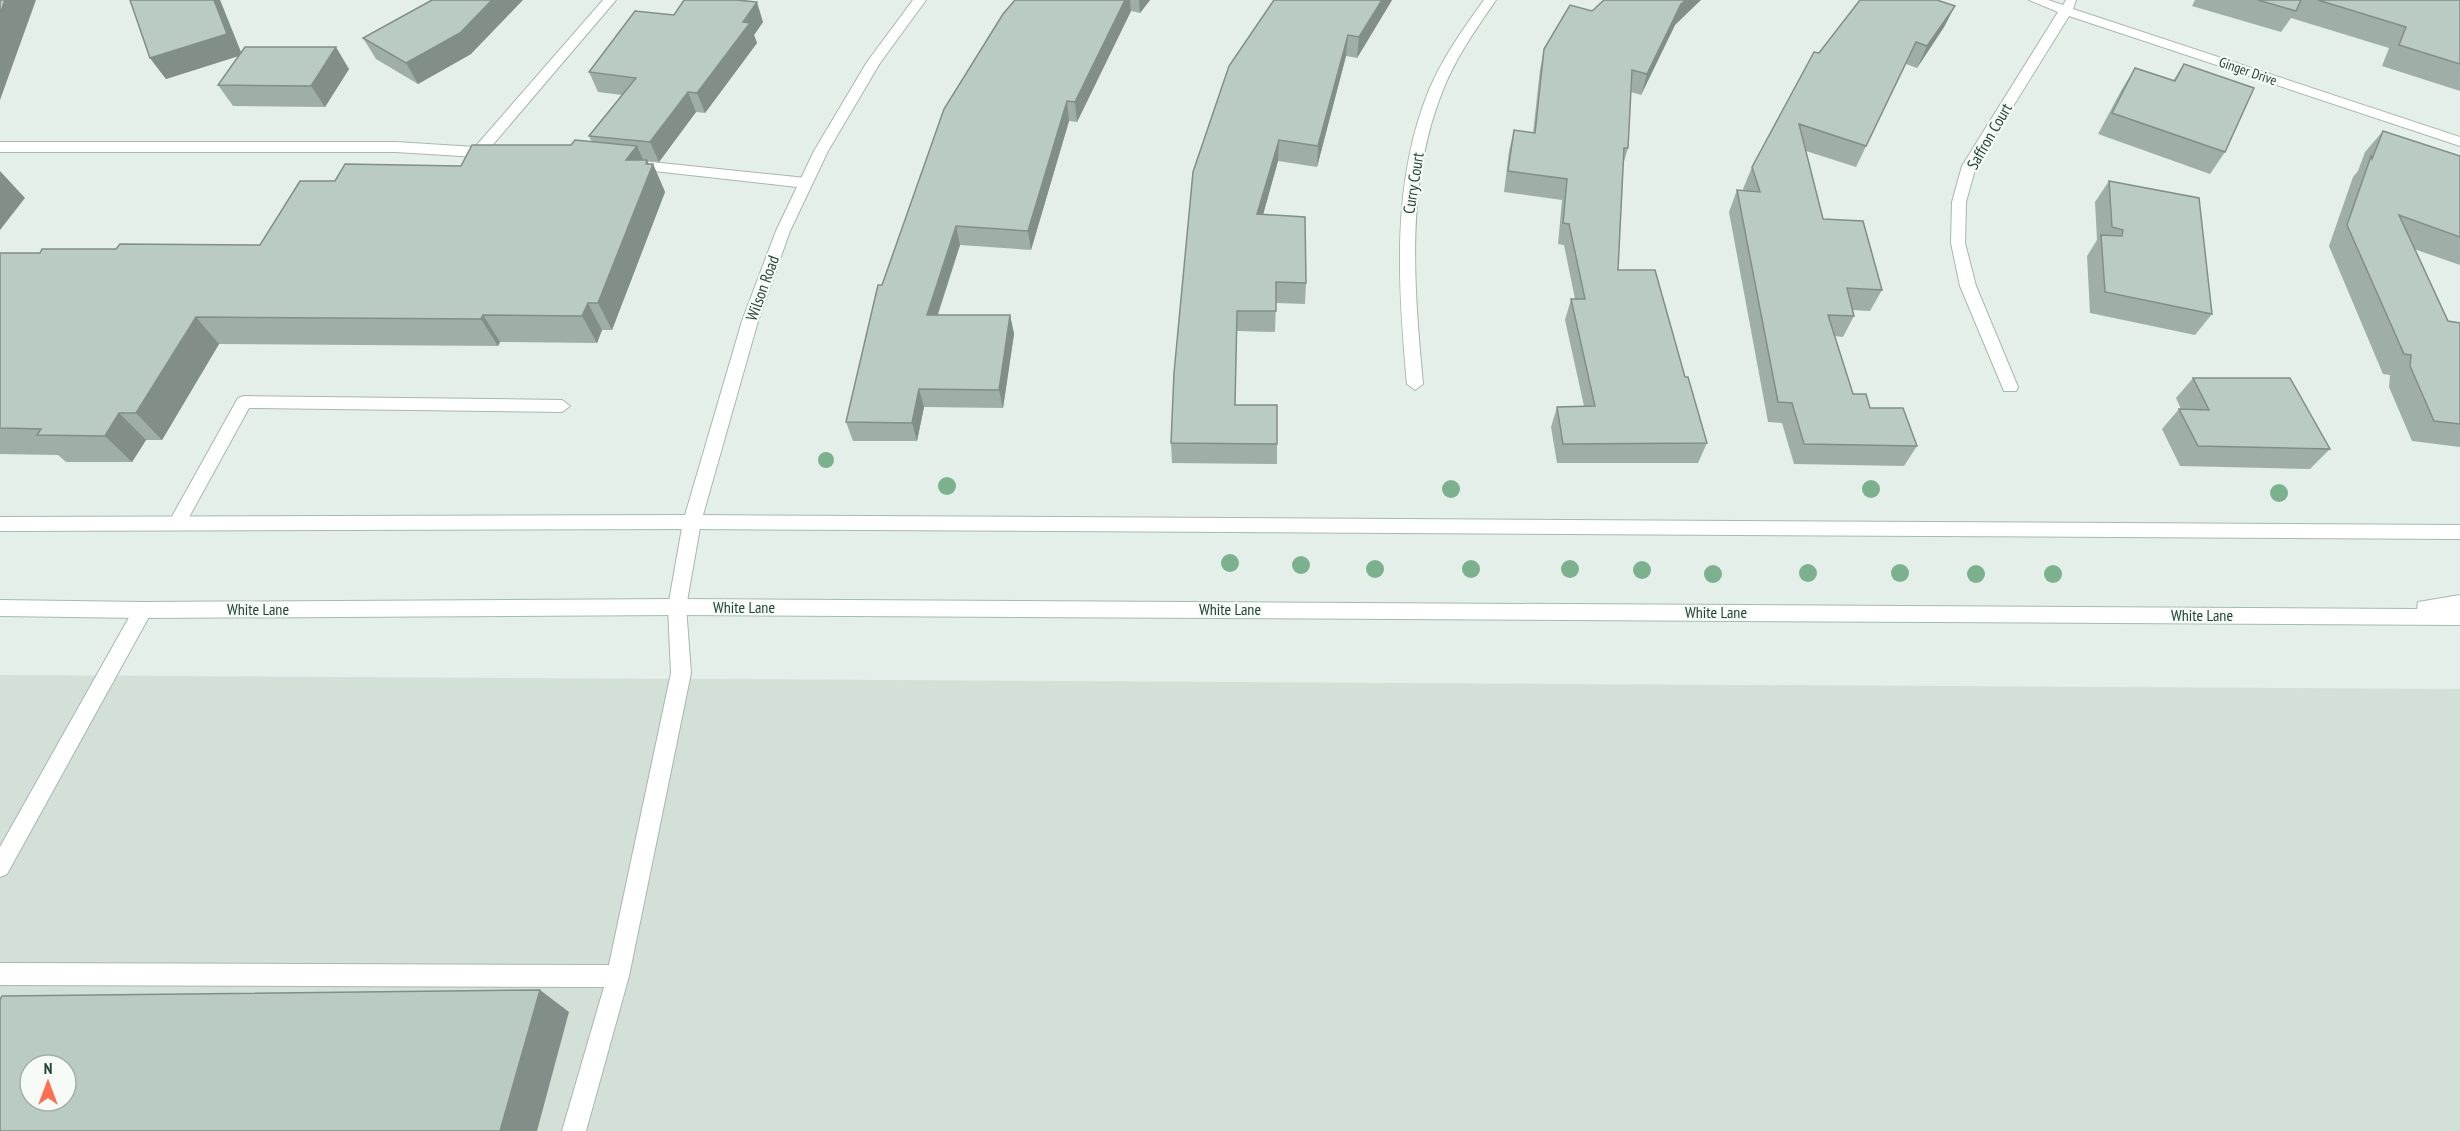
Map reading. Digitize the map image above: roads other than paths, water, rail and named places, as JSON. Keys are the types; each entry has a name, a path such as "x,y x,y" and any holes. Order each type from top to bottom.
{"main road":[{"path":"480,151 610,0"},
{"name":"Wilson Road","path":"574,1131 618,976 681,673 677,607 692,522 750,321 783,231 821,151 874,62 920,0"},
{"name":"Curry Court","path":"1415,384 1407,304 1405,239 1410,180 1426,116 1446,68 1477,16 1490,0"},
{"name":"Ginger Drive","path":"2035,0 2069,5 2460,142"},
{"name":"Saffron Court","path":"2010,387 1968,286 1958,243 1959,202 1969,166 2069,5"},
{"path":"0,147 396,147 513,154"},
{"path":"614,163 806,183"},
{"path":"176,525 244,402 562,406"},
{"path":"0,524 692,522 2460,532"},
{"path":"2331,616 2460,603"},
{"name":"White Lane","path":"0,608 143,610 677,607 2460,617"},
{"path":"0,867 143,610"},
{"path":"0,974 618,976"}]}
